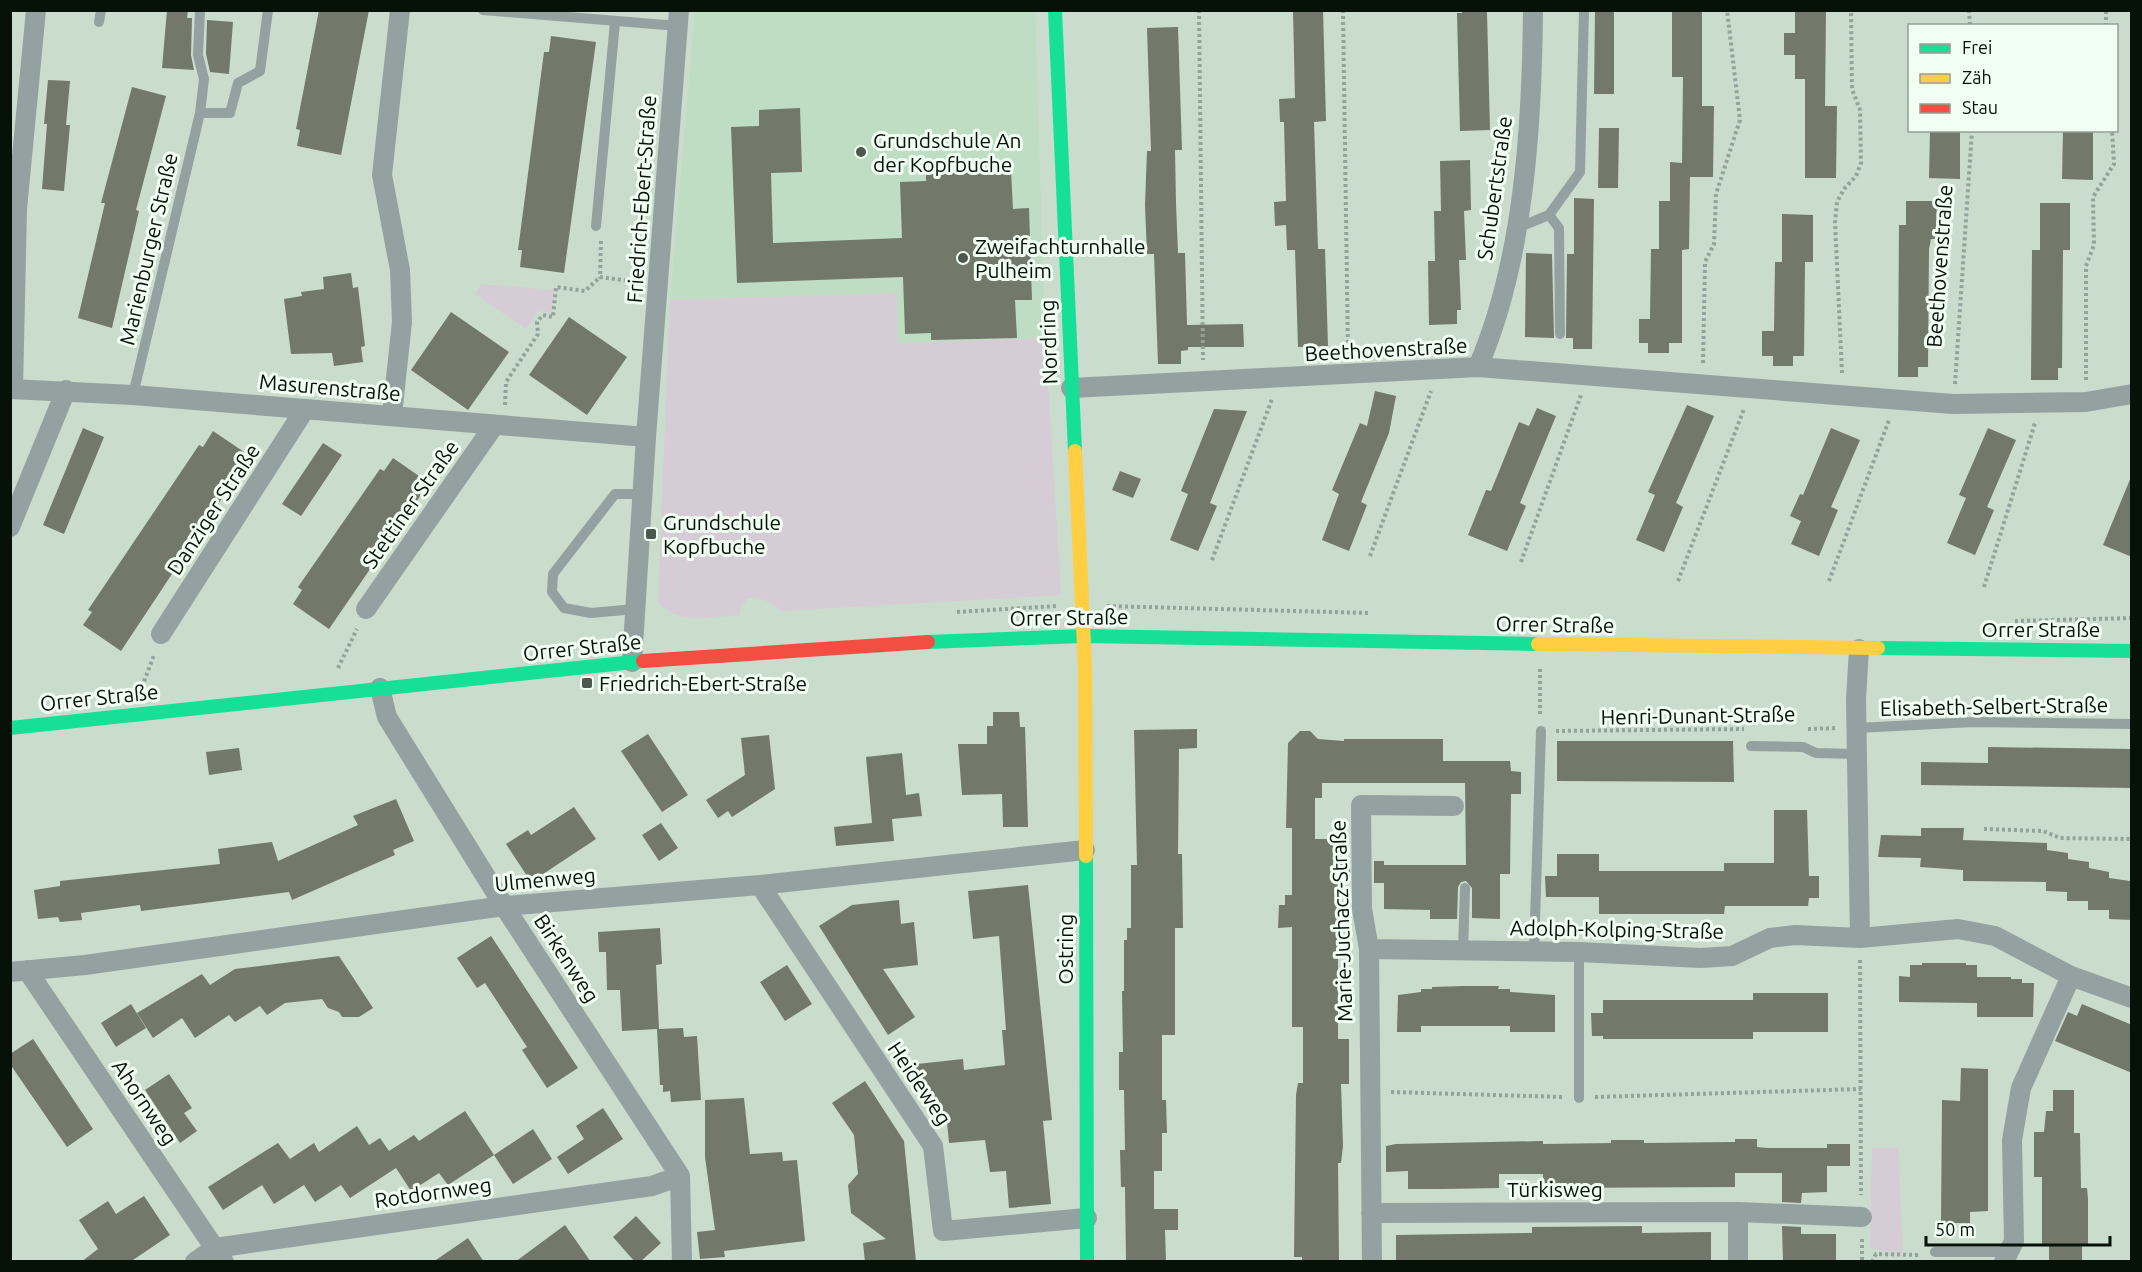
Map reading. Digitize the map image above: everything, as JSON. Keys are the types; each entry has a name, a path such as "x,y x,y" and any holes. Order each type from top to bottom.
{"street":[{"path":"12,389 17,209 36,10"},
{"path":"392,415 402,322 400,270 382,175 400,10"},
{"name":"Nordring","path":"1055,10 1084,636"},
{"name":"Schubertstraße","path":"1478,367 1494,329 1517,228 1529,120 1533,10"},
{"name":"Friedrich-Ebert-Straße","path":"632,662 646,437 679,18"},
{"name":"Beethovenstraße","path":"1071,388 1438,371 1478,367 1953,404 2086,402 2132,394"},
{"name":"Masurenstraße","path":"12,389 133,395 392,415 499,427 646,437"},
{"path":"10,527 66,390"},
{"name":"Danziger Straße","path":"161,634 305,410"},
{"name":"Stettiner Straße","path":"366,609 499,427"},
{"name":"Orrer Straße","path":"10,728 632,662 859,645 1084,636 1859,649 2132,651"},
{"name":"Ostring","path":"1084,636 1087,1262"},
{"path":"1859,649 1857,754 1860,938"},
{"name":"Birkenweg","path":"380,688 387,717 504,906 680,1176"},
{"name":"Marie-Juchacz-Straße","path":"1369,1091 1369,950 1362,909 1361,805 1454,806"},
{"name":"Ulmenweg","path":"19,971 85,965 504,906 760,885 1085,850"},
{"name":"Heideweg","path":"760,885 933,1146 943,1231 1087,1218"},
{"name":"Adolph-Kolping-Straße","path":"1369,950 1579,952 1701,958 1732,956 1770,938 1795,935 1860,938 1958,929 1995,936 2071,976 2132,998"},
{"name":"Ahornweg","path":"19,971 219,1255"},
{"path":"2007,1257 2014,1241 2012,1140 2021,1088 2071,976"},
{"path":"1369,1091 1372,1262"},
{"path":"680,1176 682,1262"},
{"name":"Rotdornweg","path":"195,1262 219,1255 652,1186 680,1176"},
{"path":"1738,1212 1738,1262"},
{"name":"Türkisweg","path":"1371,1213 1738,1212 1862,1217"}],"lane":[{"path":"200,113 230,113 238,83 260,70 268,10"},
{"name":"Friedrich-Ebert-Straße","path":"483,10 615,22 679,18"},
{"path":"1517,228 1550,215 1580,172 1584,10"},
{"name":"Marienburger Straße","path":"133,395 200,113 204,79 198,55 200,11"},
{"path":"596,226 615,22"},
{"path":"1550,215 1558,228 1560,334"},
{"path":"635,609 591,613 564,608 552,592 554,574 615,494 642,494"},
{"name":"Elisabeth-Selbert-Straße","path":"1857,728 1974,722 2132,724"},
{"path":"1534,953 1540,731"},
{"path":"1751,746 1803,747 1816,753 1857,754"},
{"path":"1463,951 1465,888"},
{"path":"1578,1098 1579,952"},
{"path":"1935,1252 2007,1257"}],"path":[{"path":"1198,10 1204,382"},
{"path":"1343,10 1348,375"},
{"path":"1703,384 1705,262 1714,244 1716,194 1740,120 1727,10"},
{"path":"1842,395 1835,222 1837,202 1844,189 1856,176 1861,163 1860,110 1852,89 1851,10"},
{"name":"Beethovenstraße","path":"1953,404 1972,132"},
{"path":"2086,402 2086,266 2094,245 2093,197 2114,164 2112,132"},
{"path":"499,427 506,382 538,334 537,322 543,315 553,317 556,287 585,291 600,277 602,241 596,226"},
{"path":"600,277 659,282"},
{"path":"1370,556 1438,371"},
{"path":"1521,562 1588,375"},
{"path":"1212,560 1280,378"},
{"path":"1678,580 1752,389"},
{"path":"1829,581 1897,399"},
{"path":"1984,587 2041,402"},
{"path":"338,668 366,609"},
{"path":"141,688 161,634"},
{"path":"1540,668 1540,693"},
{"name":"Henri-Dunant-Straße","path":"1798,729 1857,728"},
{"name":"Henri-Dunant-Straße","path":"1540,731 1751,729"},
{"path":"1984,829 2043,831 2060,838 2132,839"},
{"path":"1860,938 1862,1262"},
{"path":"1369,1091 1578,1098 1861,1089"},
{"path":"1872,1262 1876,1254 1928,1255 1935,1252"}],"shaded area":[{"name":"Grundschule An der Kopfbuche","path":"695,11 1035,11 1045,338 897,343 897,293 670,300"},
{"path":"481,284 554,290 552,313 538,311 526,329 475,294"},
{"path":"897,293 898,343 1045,338 1061,595 782,611 766,601 748,599 741,606 739,615 706,618 685,617 666,610 658,602 670,300"},
{"path":"1872,1148 1898,1148 1903,1254 1870,1248"}],"building":[{"path":"167,10 188,10 187,18 192,18 191,55 194,70 162,68"},
{"path":"319,10 369,10 341,155 297,146 300,130 296,129"},
{"path":"1293,10 1323,10 1326,121 1314,122 1318,249 1325,249 1328,346 1298,347 1295,250 1287,250 1286,225 1275,226 1274,202 1286,201 1284,122 1280,122 1279,99 1295,98"},
{"path":"1462,10 1487,12 1490,130 1460,131 1457,13 1462,13"},
{"path":"1595,10 1614,10 1614,94 1594,94"},
{"path":"1672,10 1702,10 1702,106 1714,106 1713,177 1690,177 1689,249 1682,250 1682,343 1669,343 1669,353 1648,353 1648,343 1639,343 1639,319 1650,319 1651,249 1659,249 1659,201 1670,201 1670,162 1682,163 1683,77 1672,77"},
{"path":"1795,10 1826,10 1825,106 1837,106 1836,178 1805,178 1805,79 1795,79 1795,55 1784,55 1784,33 1795,33"},
{"path":"207,20 233,22 229,74 210,72 206,54"},
{"path":"1178,27 1182,150 1175,150 1176,204 1178,253 1185,253 1187,325 1243,324 1244,347 1188,347 1188,350 1181,351 1181,364 1158,364 1154,254 1147,254 1145,205 1147,151 1151,151 1147,28"},
{"path":"551,36 596,42 564,273 520,267 522,250 518,250 544,52 549,52"},
{"path":"48,80 70,81 66,125 70,125 64,191 42,189"},
{"path":"132,87 166,96 136,210 139,211 112,328 78,318 105,203 101,203"},
{"name":"Zweifachturnhalle Pulheim","path":"800,108 802,172 771,173 773,243 902,238 900,182 926,181 926,174 1011,171 1013,209 1029,208 1032,300 1015,300 1017,338 931,340 931,333 905,334 903,277 737,283 731,127 759,126 759,110"},
{"path":"1599,128 1619,128 1618,188 1598,188"},
{"path":"1930,132 1960,132 1960,179 1929,178"},
{"path":"2063,132 2093,132 2093,180 2062,179"},
{"path":"1470,160 1471,210 1464,211 1466,260 1459,260 1461,310 1457,310 1457,324 1429,325 1428,261 1435,261 1434,211 1441,211 1440,161"},
{"path":"1574,198 1594,199 1592,349 1573,349 1573,338 1566,338 1567,254 1574,254"},
{"path":"1906,201 1937,201 1936,239 1931,239 1929,249 1928,367 1918,367 1918,377 1898,377 1899,225 1906,225"},
{"path":"2040,203 2070,203 2070,250 2063,250 2062,368 2058,368 2058,380 2031,380 2032,250 2040,250"},
{"path":"1782,214 1813,215 1813,262 1805,262 1804,356 1793,356 1793,366 1773,366 1773,356 1762,356 1762,331 1774,331 1775,262 1782,262"},
{"path":"1526,253 1552,254 1554,338 1525,337"},
{"path":"351,273 353,288 358,287 365,346 361,347 363,362 334,366 332,353 291,354 284,299 302,296 301,292 324,289 323,277"},
{"path":"451,312 509,352 468,410 411,370"},
{"path":"569,317 627,357 587,415 529,375"},
{"path":"1375,391 1396,396 1389,433 1361,502 1367,505 1349,551 1322,540 1339,494 1332,490 1360,423 1367,426"},
{"path":"1687,405 1714,416 1676,503 1683,507 1664,552 1636,540 1655,495 1648,492"},
{"path":"1537,408 1556,416 1520,503 1526,506 1507,551 1468,535 1486,490 1491,491 1519,422 1529,426"},
{"path":"1214,409 1247,411 1210,503 1217,506 1198,551 1170,540 1188,494 1181,491"},
{"path":"83,428 104,437 64,534 43,525"},
{"path":"1831,428 1860,440 1831,507 1838,510 1819,556 1791,544 1801,521 1790,516 1800,494 1803,495"},
{"path":"1988,428 2016,440 1987,507 1994,510 1975,555 1947,543 1966,498 1959,495"},
{"path":"213,431 250,456 121,651 83,625 92,612 88,610 199,445 203,447"},
{"path":"323,443 342,455 301,516 282,504"},
{"path":"393,458 429,483 329,629 293,604 302,590 298,587 380,469 384,471"},
{"path":"1120,471 1141,479 1133,498 1112,490"},
{"path":"2132,477 2132,557 2103,545"},
{"path":"993,712 1019,712 1020,727 1025,727 1028,827 1003,827 1002,794 962,795 958,744 987,744 987,726 993,726"},
{"path":"1197,729 1197,748 1179,749 1178,854 1182,854 1183,928 1175,928 1175,1035 1162,1035 1162,1100 1166,1100 1167,1133 1162,1133 1162,1171 1154,1171 1154,1209 1178,1209 1178,1230 1165,1230 1166,1262 1126,1262 1125,1187 1121,1187 1120,1150 1125,1150 1124,1090 1119,1090 1119,1052 1123,1052 1124,940 1127,940 1127,928 1131,928 1131,865 1137,865 1134,730"},
{"path":"1300,731 1310,731 1318,739 1344,741 1344,739 1443,739 1443,761 1510,761 1511,771 1521,772 1521,794 1511,794 1510,874 1500,874 1500,919 1472,918 1472,888 1466,881 1461,882 1458,887 1457,919 1430,919 1430,910 1384,909 1384,883 1374,883 1374,861 1384,861 1384,865 1466,865 1465,783 1322,783 1322,798 1315,798 1315,839 1338,839 1338,861 1350,861 1350,883 1338,884 1338,1039 1349,1039 1349,1084 1341,1084 1343,1146 1341,1163 1338,1163 1339,1262 1302,1262 1302,1257 1294,1257 1296,1095 1298,1083 1303,1083 1303,1027 1292,1027 1292,927 1278,928 1279,905 1285,905 1285,895 1292,895 1292,828 1286,828 1288,743"},
{"path":"648,734 688,795 662,812 621,751"},
{"path":"769,735 775,789 732,817 728,811 718,818 706,800 745,775 741,738"},
{"path":"1557,741 1733,741 1734,782 1557,781"},
{"path":"1988,747 2132,749 2132,788 1921,785 1921,762 1988,763"},
{"path":"239,748 242,770 209,775 206,752"},
{"path":"902,753 906,795 919,793 922,816 892,819 894,841 836,846 834,827 872,823 866,757"},
{"path":"396,799 414,841 393,850 395,855 292,900 289,892 141,911 140,905 81,913 82,920 60,922 58,917 38,919 34,890 60,886 60,881 220,864 218,849 272,842 278,861 358,825 353,816"},
{"path":"574,807 596,839 531,882 506,844 528,830 531,835"},
{"path":"1774,810 1807,810 1809,876 1819,876 1819,898 1809,898 1808,906 1725,906 1724,914 1599,914 1599,897 1546,897 1545,876 1557,876 1557,854 1599,854 1599,871 1724,871 1724,863 1774,863"},
{"path":"661,823 678,848 659,861 642,835"},
{"path":"1921,828 1964,828 1963,840 2047,843 2047,850 2068,853 2068,859 2089,862 2089,868 2109,872 2109,878 2130,881 2132,920 2109,919 2109,910 2088,910 2088,901 2067,901 2067,892 2046,891 2046,882 1963,881 1963,870 1920,867 1921,858 1878,857 1881,835 1921,836"},
{"path":"1028,885 1052,1120 1043,1121 1051,1204 1009,1208 1006,1171 990,1172 985,1140 949,1143 947,1122 938,1123 908,1065 963,1059 964,1070 1005,1065 1002,1030 1006,1030 999,936 973,939 968,891"},
{"path":"899,900 901,924 914,922 918,965 883,969 915,1017 888,1035 819,926 852,905"},
{"path":"660,928 662,964 656,965 659,1029 683,1028 684,1037 697,1036 701,1100 671,1102 670,1091 663,1092 663,1085 660,1085 657,1029 622,1031 620,990 607,990 606,952 599,952 598,932"},
{"path":"491,936 578,1068 547,1088 522,1050 527,1047 485,983 477,988 457,958"},
{"path":"339,956 373,1008 359,1017 342,1017 339,1012 328,1008 322,999 285,1003 267,1015 260,1006 235,1022 229,1015 195,1038 182,1018 153,1038 137,1013 202,974 210,985 235,969"},
{"path":"1922,963 1966,963 1966,965 1977,965 1977,977 2011,977 2011,979 2022,979 2022,983 2034,983 2033,1017 1977,1017 1977,1003 1899,1002 1899,976 1910,977 1910,965 1922,965"},
{"path":"787,965 812,1004 785,1021 760,982"},
{"path":"1499,986 1498,989 1510,989 1510,992 1555,995 1555,1032 1510,1032 1510,1026 1421,1026 1421,1032 1397,1032 1398,995 1421,992 1421,989 1432,989 1432,987"},
{"path":"1753,993 1828,993 1828,1032 1753,1032 1753,1039 1603,1039 1603,1036 1592,1036 1591,1013 1603,1013 1603,1000 1753,1000"},
{"path":"131,1004 146,1028 116,1047 101,1023"},
{"path":"2082,1004 2132,1025 2132,1073 2055,1041 2068,1012 2077,1016"},
{"path":"33,1039 93,1129 67,1147 10,1064 10,1054"},
{"path":"1961,1068 1988,1069 1988,1211 1970,1212 1970,1223 1941,1223 1942,1100 1960,1101"},
{"path":"169,1074 192,1108 184,1113 197,1131 180,1143 145,1090"},
{"path":"865,1081 904,1141 916,1262 865,1262 863,1243 886,1239 851,1213 848,1185 858,1174 854,1135 832,1103"},
{"path":"2053,1090 2074,1090 2074,1133 2080,1133 2081,1188 2087,1188 2088,1199 2088,1244 2082,1244 2082,1262 2049,1262 2049,1244 2042,1244 2042,1177 2034,1177 2034,1132 2044,1132 2046,1111 2053,1111"},
{"path":"744,1098 750,1154 782,1152 783,1161 797,1160 805,1241 724,1251 725,1257 700,1259 697,1232 715,1230 705,1157 705,1100"},
{"path":"603,1108 623,1139 568,1174 557,1157 584,1139 576,1126"},
{"path":"465,1111 494,1155 448,1185 439,1173 411,1191 396,1168 350,1198 341,1185 315,1202 304,1185 274,1204 262,1185 223,1210 208,1187 278,1143 290,1159 314,1143 319,1152 357,1126 369,1145 380,1138 389,1151 414,1135 419,1141"},
{"path":"533,1129 552,1159 513,1184 494,1155"},
{"path":"1735,1139 1757,1139 1757,1147 1768,1148 1827,1148 1827,1144 1850,1144 1850,1166 1827,1166 1827,1192 1802,1193 1801,1203 1782,1202 1782,1173 1735,1173 1735,1187 1543,1188 1543,1174 1499,1174 1499,1188 1408,1189 1408,1171 1386,1172 1386,1146 1396,1144 1543,1141 1543,1144 1611,1143 1611,1140 1644,1140 1644,1143 1735,1142"},
{"path":"144,1196 170,1235 130,1262 81,1262 98,1249 79,1220 108,1201 116,1214"},
{"path":"636,1216 661,1243 640,1262 635,1262 613,1237"},
{"path":"565,1225 591,1262 515,1262"},
{"path":"1642,1226 1642,1233 1711,1232 1711,1262 1396,1262 1396,1235 1532,1233 1532,1227"},
{"path":"1782,1226 1801,1227 1801,1234 1836,1234 1836,1262 1783,1262"},
{"path":"468,1238 484,1262 433,1262"}],"traffic: fast":[{"path":"1055,10 1075,451"},
{"path":"928,642 1084,636 1538,644"},
{"path":"1878,648 2132,651"},
{"path":"10,728 643,661"},
{"path":"1086,856 1087,1262"}],"traffic: slow":[{"path":"1075,451 1085,667 1086,856"},
{"path":"1538,644 1878,648"}],"traffic: jam":[{"path":"643,661 928,642"}],"place":[{"name":"Grundschule An der Kopfbuche","path":"861,152"},
{"name":"Zweifachturnhalle Pulheim","path":"963,258"},
{"name":"Grundschule Kopfbuche","path":"651,534"},
{"name":"Friedrich-Ebert-Straße","path":"587,683"}]}
